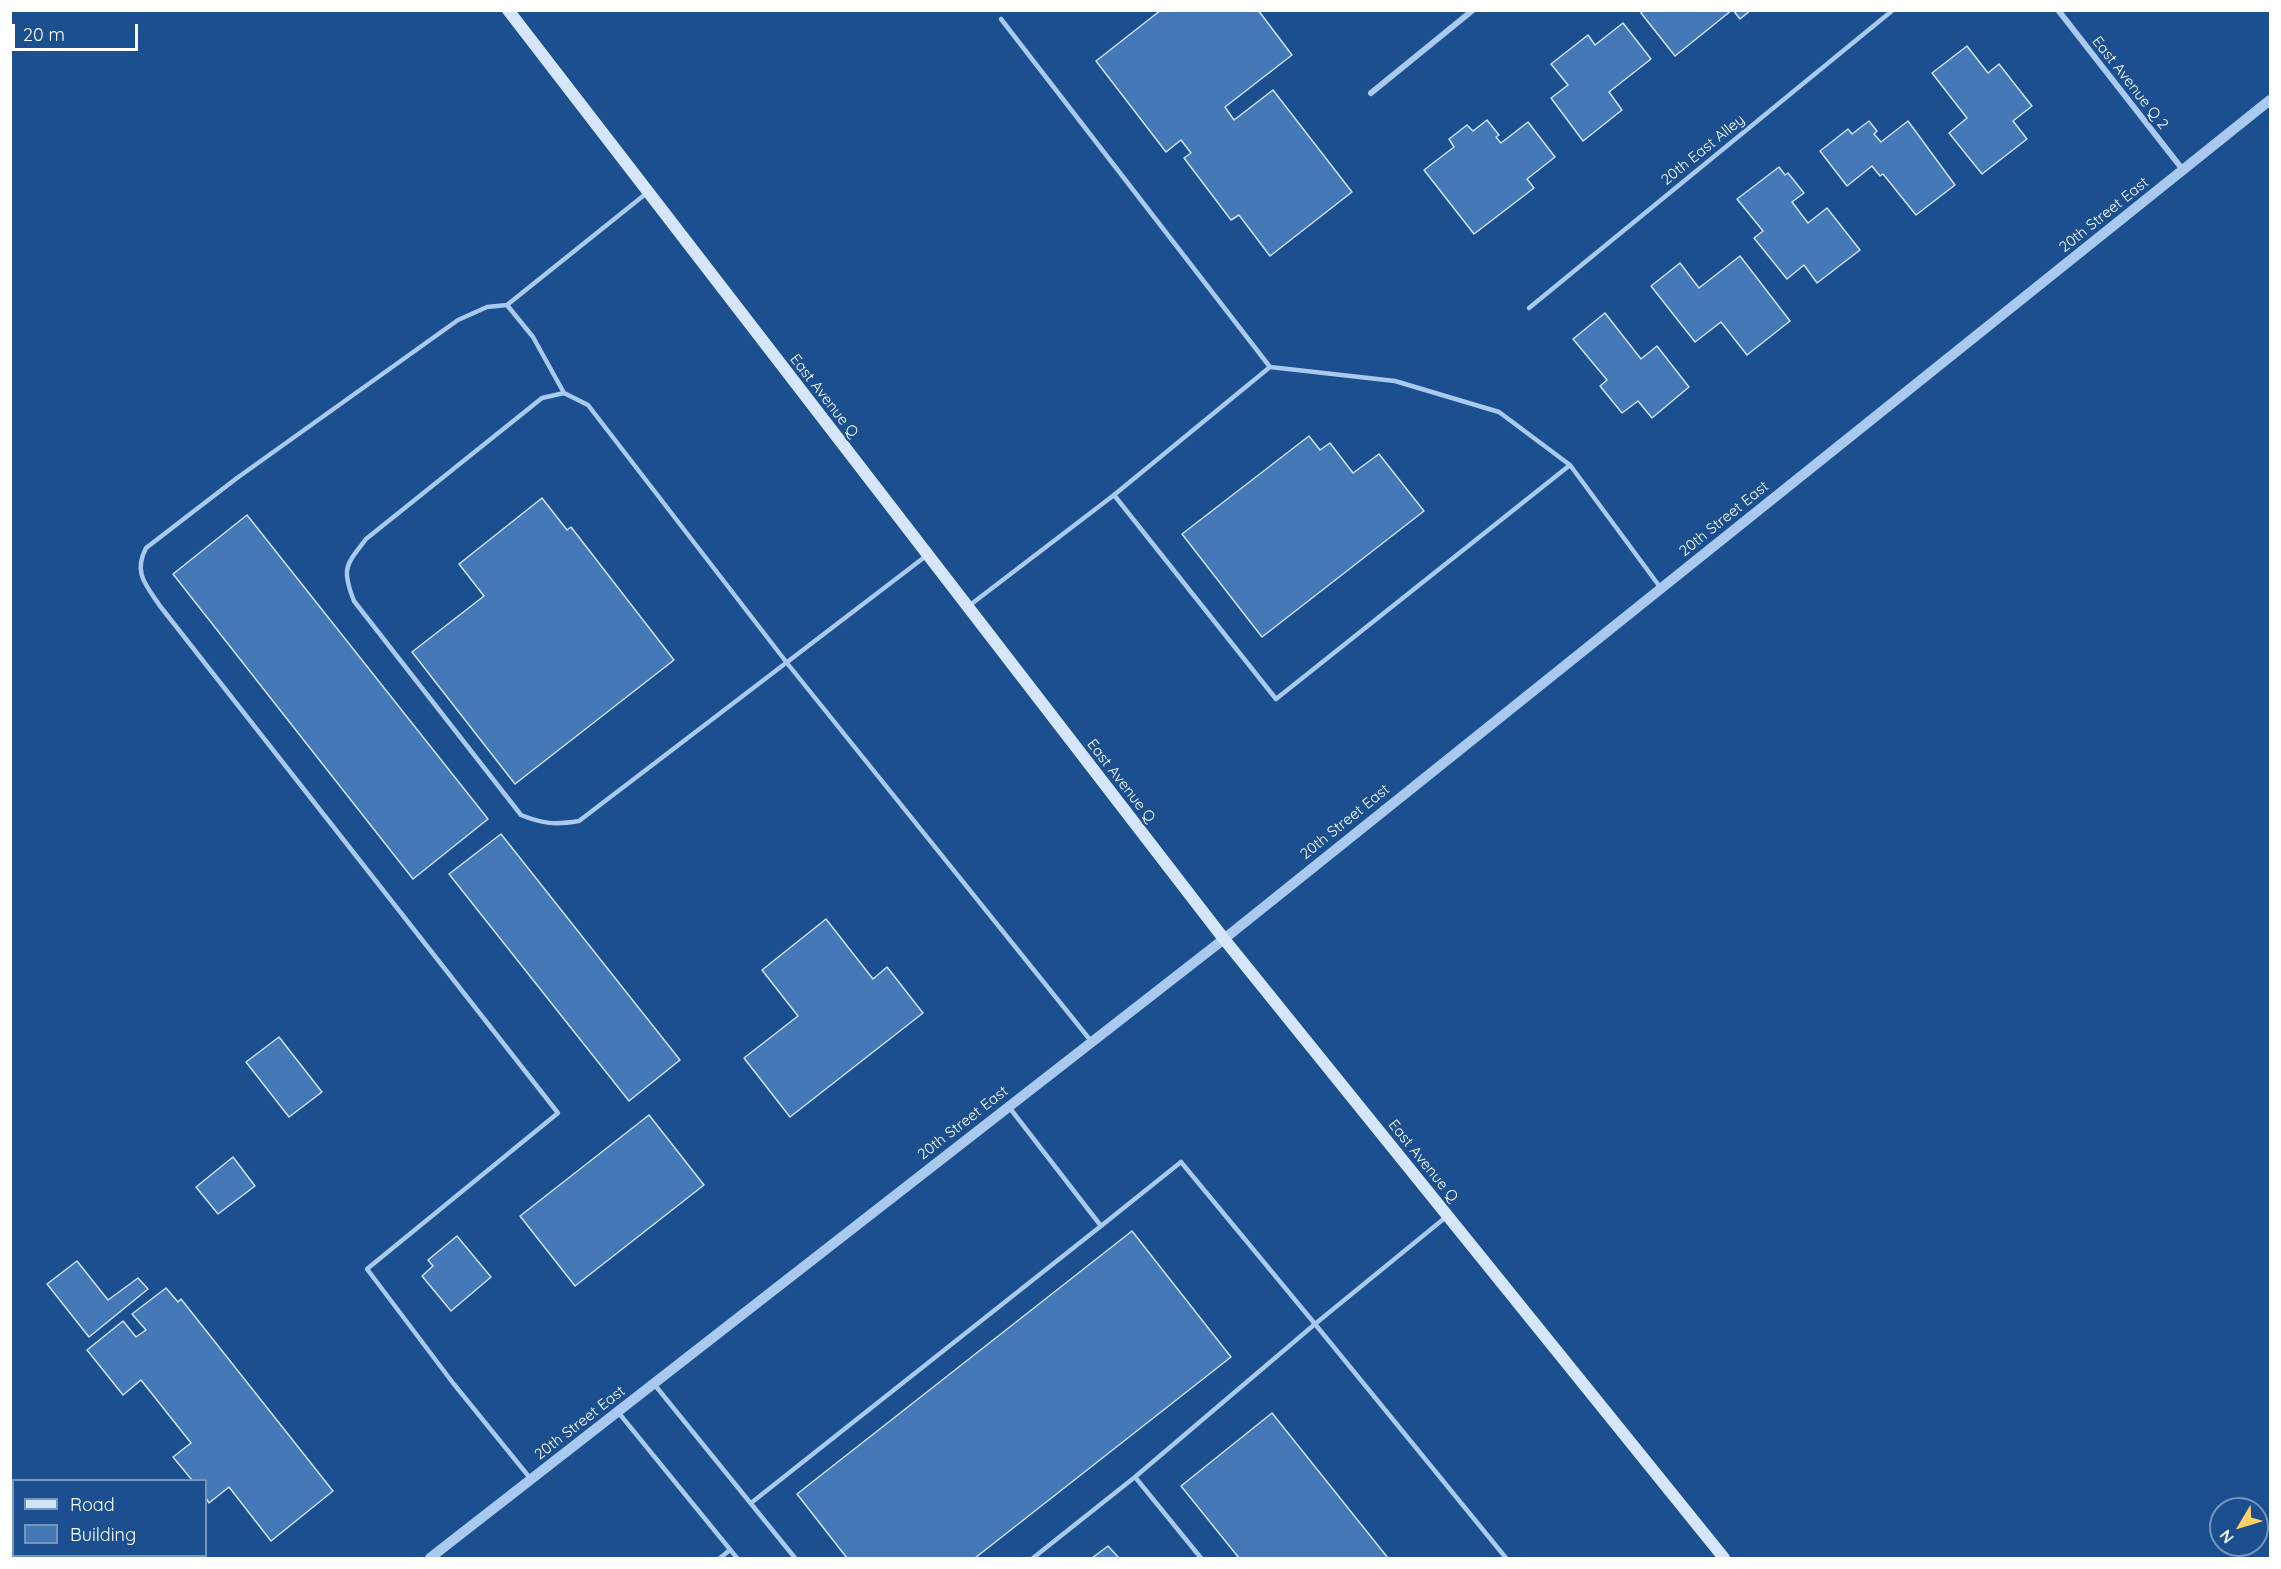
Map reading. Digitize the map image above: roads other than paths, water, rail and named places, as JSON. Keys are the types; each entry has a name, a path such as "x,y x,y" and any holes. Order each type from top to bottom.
{"main road":[{"name":"East Avenue Q","path":"508,10 1224,939 1724,1558"}],"street":[{"path":"1371,93 1473,10"},
{"name":"East Avenue Q 2","path":"2058,10 2184,171"},
{"name":"20th Street East","path":"430,1558 1224,939 2271,100"}],"lane":[{"name":"20th East Alley","path":"1529,308 1893,10"},
{"path":"1001,20 1270,367"},
{"path":"532,1480 453,1383 367,1269 558,1113 160,606 142,579 139,561 146,548 218,492 448,327 487,307 507,305 648,192"},
{"path":"507,305 533,338 564,393 588,405 787,663 1092,1042"},
{"path":"968,607 1114,495 1270,367 1395,381 1499,412 1570,465 1661,588"},
{"path":"564,393 542,398 366,539 346,564 347,584 354,601 521,815 542,824 562,824 579,820 928,554"},
{"path":"1114,495 1276,699 1570,465"},
{"path":"1009,1106 1101,1226"},
{"path":"751,1503 1181,1162 1506,1558"},
{"path":"1033,1558 1136,1477 1315,1324 1448,1215"},
{"path":"654,1384 795,1558"},
{"path":"618,1412 737,1558"},
{"path":"1136,1477 1201,1558"},
{"path":"720,1558 730,1550"}]}
